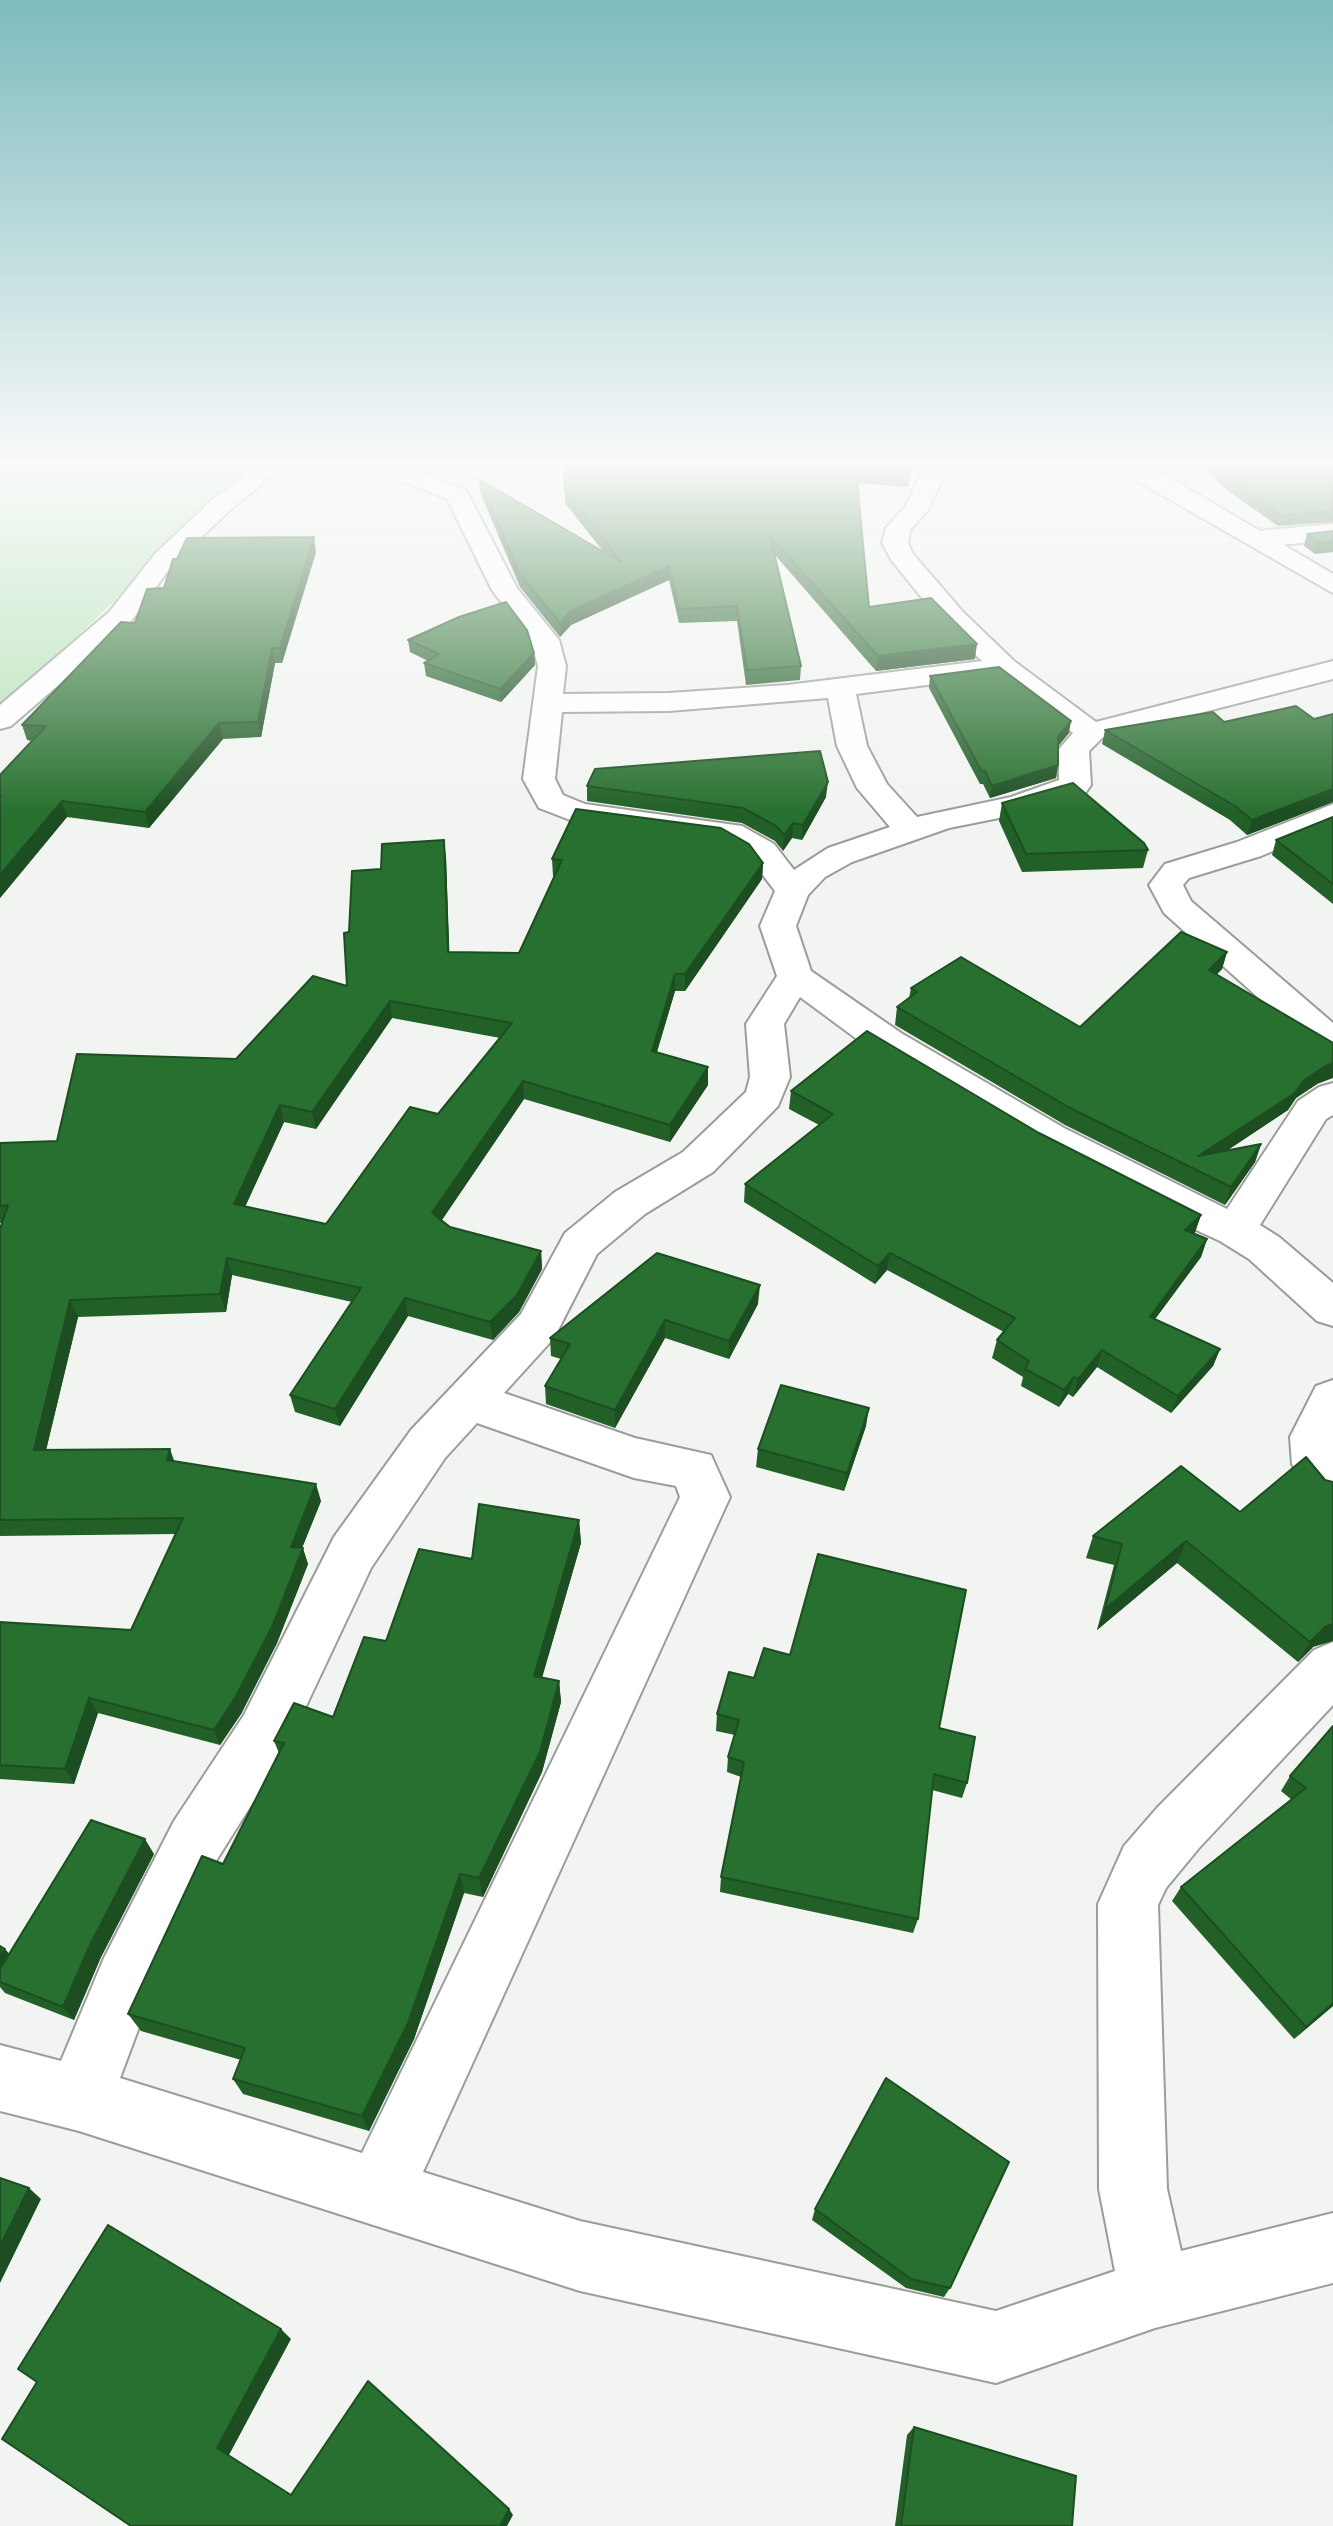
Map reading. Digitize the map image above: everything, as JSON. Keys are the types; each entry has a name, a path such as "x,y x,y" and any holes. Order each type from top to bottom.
{"street":[{"path":"0,720 119,618 150,578"},
{"path":"499,578 548,647 552,666 550,703 539,779 550,801 578,813 730,833 762,851 792,891"},
{"path":"919,578 953,618 1004,667 1091,732"},
{"path":"550,703 669,702 840,687 1004,667"},
{"path":"1333,670 1091,732 1074,749 1086,795 1018,805 911,830 840,855 813,870 792,891 778,926 795,976 887,1042 988,1105 1155,1194 1235,1230 1264,1248 1333,1309"},
{"path":"840,687 852,746 873,788 911,830"},
{"path":"1333,814 1249,849 1165,862 1166,885 1176,906 1333,1043"},
{"path":"79,2098 126,1980 188,1855 264,1734 352,1553 428,1444 538,1326 580,1244 630,1203 698,1162 764,1097 770,1077 765,1024 795,976"},
{"path":"1235,1230 1312,1110 1333,1096"},
{"path":"1333,1399 1314,1437 1317,1464 1333,1484"},
{"path":"380,2190 705,1497 694,1469 634,1458 471,1401"},
{"path":"1155,2293 1133,2189 1128,1904 1145,1867 1178,1828 1333,1667"},
{"path":"0,2078 79,2098 380,2190 580,2256 996,2347 1155,2293 1333,2248"}],"green space":[{"path":"0,578 138,578 0,710"}],"building":[{"path":"167,578 301,578 280,648 272,648 258,722 219,723 145,812 62,801 0,875 0,775 46,726 22,725 121,622 135,623 147,589 164,588"},
{"path":"523,578 643,578 571,611 560,623"},
{"path":"672,578 780,578 801,666 747,670 737,606 679,609"},
{"path":"808,578 866,578 869,607 931,598 977,644 878,656"},
{"path":"506,602 527,630 534,653 500,689 424,663 439,654 408,640 459,617"},
{"path":"999,667 1071,721 1058,737 1058,765 992,786 930,676"},
{"path":"1296,706 1314,719 1333,714 1333,789 1252,820 1235,806 1105,730 1213,712 1224,722"},
{"path":"820,751 828,782 803,825 793,823 784,835 776,826 743,808 587,786 595,769"},
{"path":"1073,783 1144,843 1148,850 1026,854 1002,803"},
{"path":"576,809 721,828 749,844 763,863 685,974 675,974 652,1051 708,1067 670,1125 523,1081 432,1213 450,1227 541,1251 517,1295 490,1322 405,1298 335,1409 290,1395 361,1288 227,1258 220,1294 70,1300 34,1450 170,1449 167,1460 316,1484 291,1547 303,1548 272,1627 235,1698 214,1730 89,1698 65,1769 0,1765 0,1622 131,1630 183,1518 0,1520 0,1229 8,1205 0,1206 0,1143 57,1141 77,1054 236,1059 313,976 347,986 344,933 349,932 352,871 381,869 382,844 444,840 448,952 519,953 562,860 552,859","holes":["390,1001 512,1023 438,1114 410,1107 326,1224 234,1204 280,1105 312,1112"]},
{"path":"1333,817 1333,884 1276,840"},
{"path":"1181,932 1227,952 1209,970 1333,1043 1333,1063 1303,1081 1295,1093 1198,1156 1261,1144 1231,1187 1070,1108 897,1007 917,992 911,988 961,957 1080,1027"},
{"path":"867,1031 1039,1133 1201,1215 1185,1230 1207,1239 1150,1317 1220,1349 1178,1396 1102,1350 1078,1379 1074,1377 1064,1390 1025,1369 1029,1361 997,1340 1015,1318 890,1253 878,1266 745,1184 833,1114 791,1091"},
{"path":"657,1253 760,1285 729,1341 665,1320 615,1410 545,1386 570,1344 550,1338"},
{"path":"781,1385 869,1408 847,1473 758,1449"},
{"path":"1306,1457 1325,1480 1333,1482 1333,1624 1325,1627 1310,1642 1186,1541 1105,1609 1122,1544 1093,1536 1181,1466 1240,1512"},
{"path":"479,1504 579,1520 534,1676 559,1681 540,1752 479,1878 460,1874 408,2023 362,2116 233,2079 245,2048 128,2014 202,1856 223,1864 284,1743 274,1741 294,1703 333,1717 364,1637 386,1641 419,1549 472,1559"},
{"path":"818,1554 966,1590 939,1728 975,1737 967,1783 934,1774 918,1919 721,1877 744,1762 728,1757 739,1720 717,1714 729,1672 754,1678 764,1648 790,1655"},
{"path":"1333,1726 1333,2003 1306,2027 1181,1887 1306,1788 1290,1776"},
{"path":"91,1820 145,1839 91,1943 63,2007 0,1982 0,1969"},
{"path":"886,2078 1009,2162 950,2288 911,2279 815,2209"},
{"path":"0,2178 29,2188 0,2246"},
{"path":"108,2225 281,2329 217,2448 291,2495 368,2381 509,2509 500,2526 131,2526 2,2439 37,2382 18,2369"},
{"path":"914,2427 1076,2476 1072,2526 901,2526"}]}
